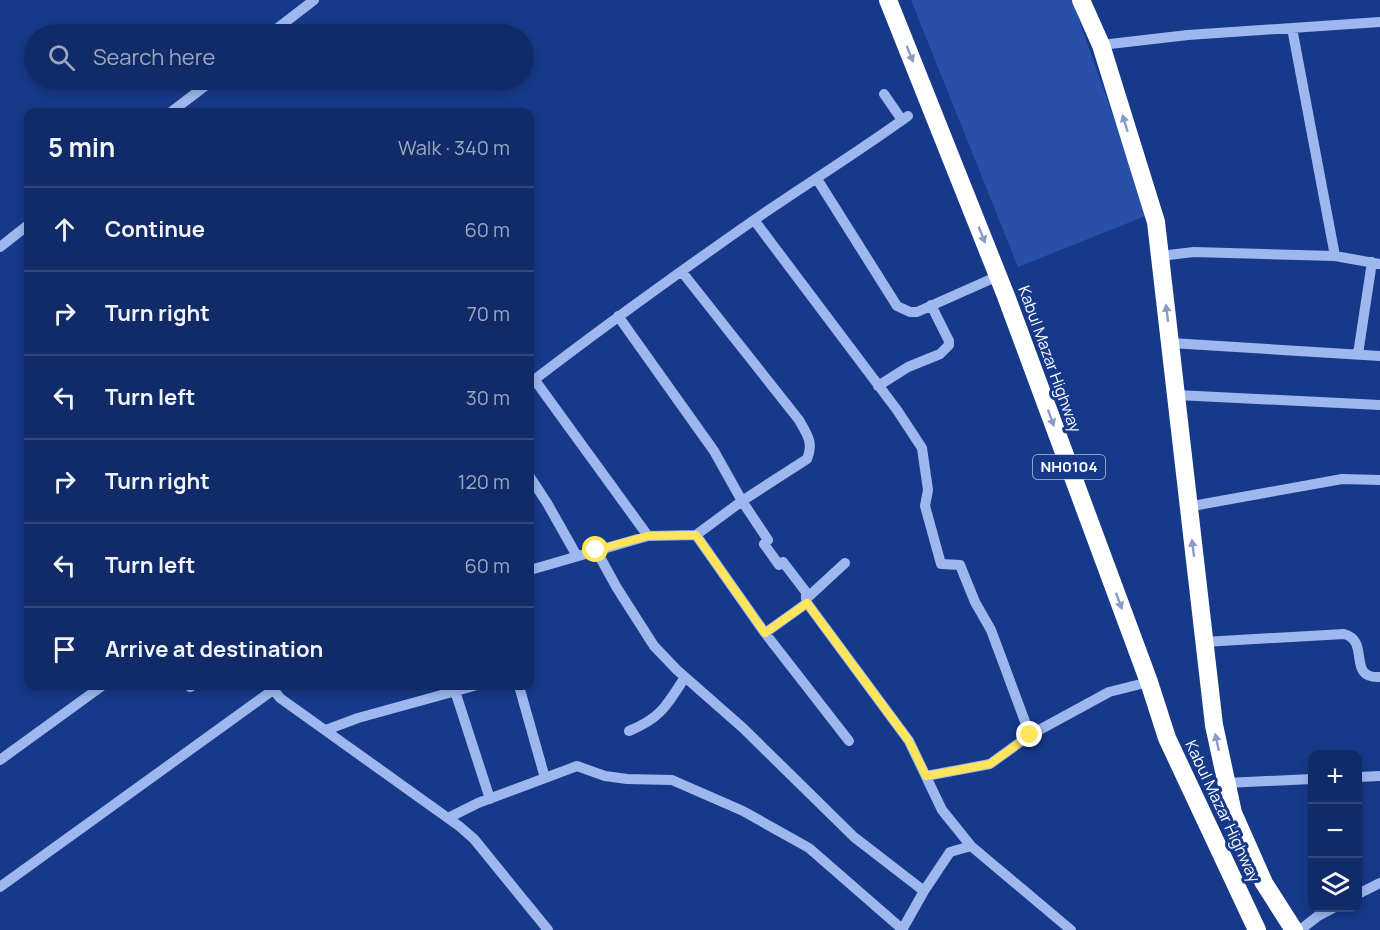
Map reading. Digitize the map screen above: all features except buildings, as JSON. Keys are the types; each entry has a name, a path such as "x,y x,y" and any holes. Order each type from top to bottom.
{"highway":[{"name":"Kabul Mazar Highway","path":"888,0 998,276 1149,682 1167,738 1257,930"},
{"name":"Kabul Mazar Highway","path":"1081,0 1101,45 1156,222 1177,395 1187,507 1214,725 1226,783 1233,813 1264,884 1294,930"}],"street":[{"path":"283,24 314,0"},
{"path":"1101,45 1188,34 1380,22"},
{"path":"1292,28 1335,256"},
{"path":"176,108 200,90"},
{"path":"534,379 618,316 754,220 905,118 884,94"},
{"path":"817,179 897,306 910,312 917,312 998,276"},
{"path":"754,220 897,410 922,448 928,490 925,506 941,564 960,565 975,602 991,630 1030,735"},
{"path":"0,248 24,228"},
{"path":"1160,256 1194,252 1335,256 1376,263 1359,354"},
{"path":"534,569 648,536 696,535 742,501 807,459 811,450 811,439 799,420 682,272"},
{"path":"878,386 908,367 940,354 949,345 950,341 932,305"},
{"path":"618,316 714,451 742,501 768,540 764,544 767,550 779,565 783,562 799,581 806,592 806,601 909,741 942,810 971,846 1071,930"},
{"path":"1171,344 1380,356"},
{"path":"534,384 648,536"},
{"path":"1177,395 1380,405"},
{"path":"1187,507 1342,479 1380,480"},
{"path":"534,483 548,503 577,556"},
{"path":"696,535 765,633 849,741"},
{"path":"596,550 654,646 743,728 854,837 924,891"},
{"path":"765,633 806,601 845,563"},
{"path":"1204,642 1344,634 1352,636 1357,642 1363,672 1371,677 1380,677"},
{"path":"629,731 657,717 668,705 685,677"},
{"path":"926,776 990,764 1030,735 1108,692 1149,682"},
{"path":"0,760 96,690"},
{"path":"0,887 269,690"},
{"path":"274,690 280,698 474,839 548,930"},
{"path":"326,730 357,718 459,690"},
{"path":"520,690 545,778"},
{"path":"455,691 489,799"},
{"path":"448,818 489,799 577,766 605,776 672,780 743,811 809,848 902,929 950,852 971,846"},
{"path":"1362,777 1380,776"},
{"path":"1226,783 1308,779"},
{"path":"1362,892 1380,883"},
{"path":"1300,930 1327,912"}],"shaded area":[{"path":"911,0 1072,0 1148,215 1018,267"}],"route":[{"path":"596,550 648,536 696,535 765,633 807,603 909,741 926,776 990,764 1030,735"}]}
